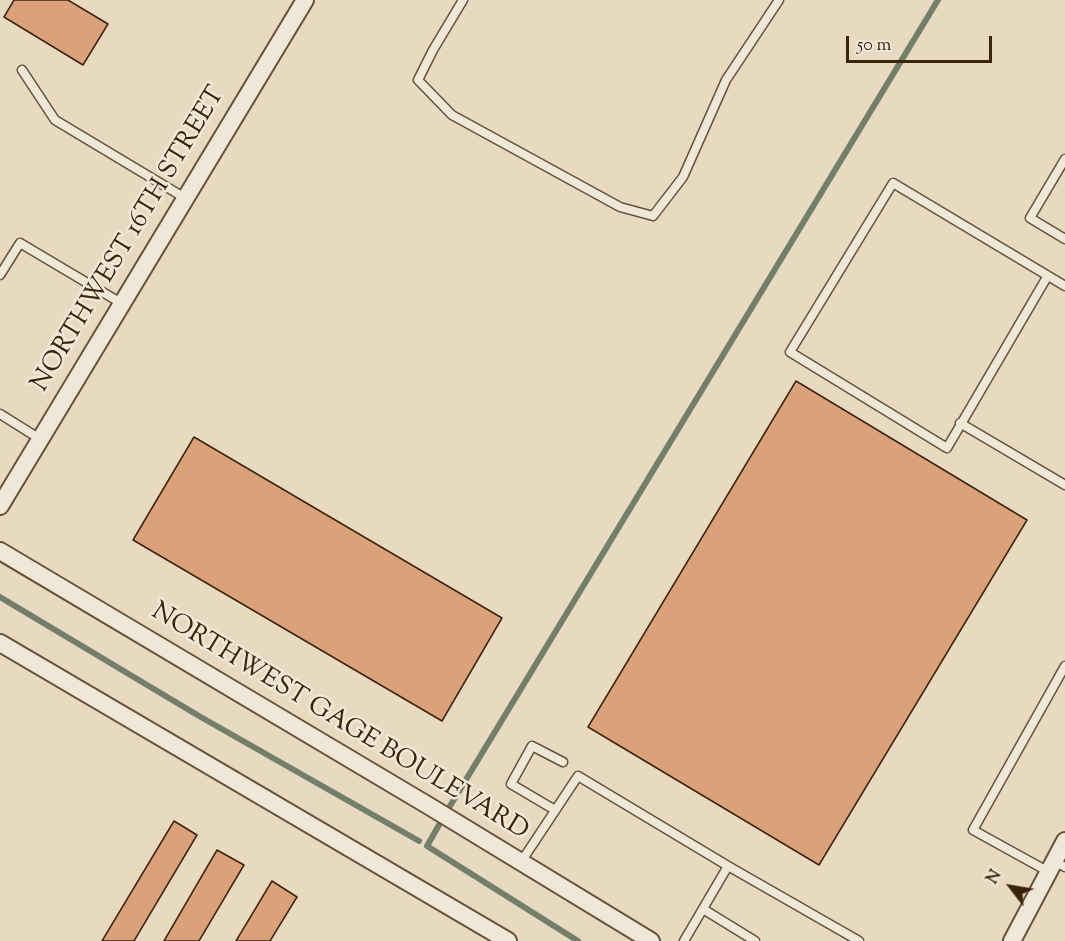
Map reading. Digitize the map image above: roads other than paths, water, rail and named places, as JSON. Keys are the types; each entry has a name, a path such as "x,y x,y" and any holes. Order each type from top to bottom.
{"street":[{"name":"NORTHWEST 16TH STREET","path":"0,506 305,0"},
{"name":"NORTHWEST GAGE BOULEVARD","path":"0,550 651,941"},
{"path":"0,644 508,941"},
{"path":"1012,941 1056,867 1065,841"}],"lane":[{"path":"463,0 418,80 452,115 620,207 653,216 683,177 726,80 779,0"},
{"path":"22,70 55,120 185,198"},
{"path":"1065,159 1030,218 1065,239"},
{"path":"1047,277 946,448 790,352 893,183 1065,286"},
{"path":"0,275 20,243 121,303"},
{"path":"0,414 40,439"},
{"path":"960,423 1065,485"},
{"path":"1056,867 1016,854 974,830 1065,666"},
{"path":"555,810 511,783 532,746 563,762"},
{"path":"521,862 578,776 859,941"},
{"path":"684,941 728,866"},
{"path":"703,909 755,941"}],"waterway":[{"path":"450,806 938,0"},
{"path":"0,597 199,716 419,841"},
{"path":"439,825 427,846 578,941"}]}
